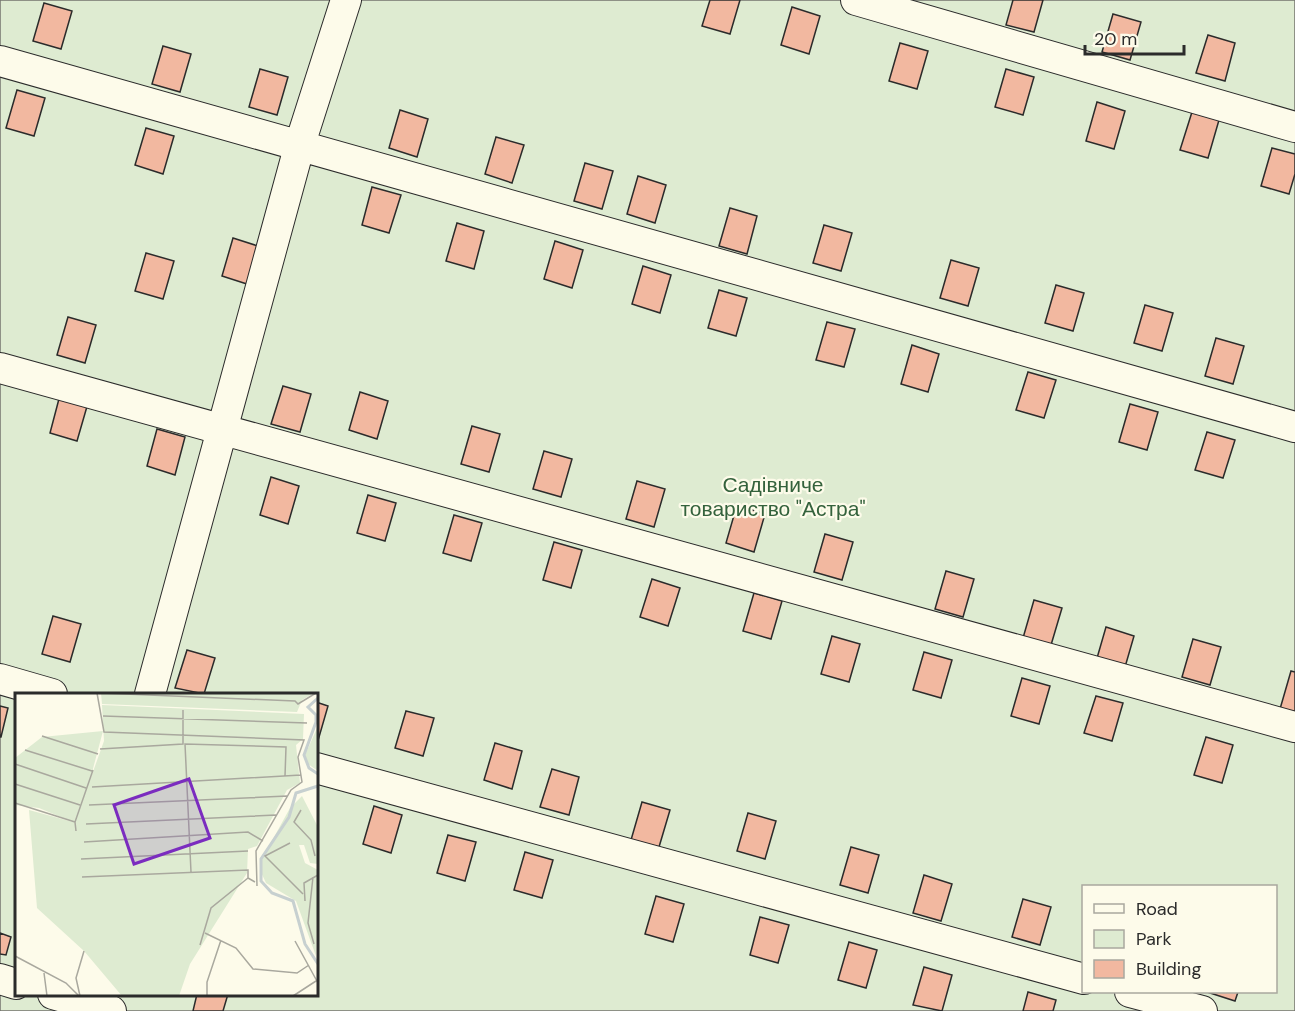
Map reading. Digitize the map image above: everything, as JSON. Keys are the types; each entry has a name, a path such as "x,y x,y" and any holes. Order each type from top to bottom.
{"street":[{"path":"150,693 300,144 346,0"},
{"path":"856,0 1295,127"},
{"path":"0,61 1295,427"},
{"path":"0,368 1295,727"},
{"path":"0,679 49,693"},
{"path":"318,769 1082,979"},
{"path":"0,979 15,984"},
{"path":"1134,993 1202,1011"},
{"path":"65,1000 111,1011"}],"green space":[{"name":"Садівниче товариство \"Астра\"","path":"0,0 1295,0 1295,1011 0,1011"}],"building":[{"path":"710,0 740,0 730,34 702,26"},
{"path":"1013,0 1043,0 1034,32 1006,25"},
{"path":"44,3 72,11 61,49 33,41"},
{"path":"792,7 820,16 809,54 781,45"},
{"path":"1113,14 1141,22 1130,60 1102,52"},
{"path":"1208,35 1235,43 1225,81 1196,73"},
{"path":"900,43 928,51 917,89 889,81"},
{"path":"163,46 191,54 180,92 152,84"},
{"path":"260,69 288,77 277,115 249,107"},
{"path":"1006,69 1034,77 1023,115 995,107"},
{"path":"17,90 45,98 34,136 6,128"},
{"path":"1097,102 1125,111 1114,149 1086,141"},
{"path":"400,110 428,119 417,157 389,148"},
{"path":"1192,112 1219,120 1208,158 1180,150"},
{"path":"146,128 174,136 163,174 135,165"},
{"path":"496,137 524,145 512,183 485,174"},
{"path":"1272,148 1295,154 1295,174 1289,194 1261,186"},
{"path":"585,163 613,171 602,209 574,201"},
{"path":"638,176 666,185 655,223 627,214"},
{"path":"372,187 401,195 389,233 362,225"},
{"path":"730,208 757,216 747,254 719,246"},
{"path":"457,223 484,231 474,269 446,261"},
{"path":"824,225 852,233 841,271 813,263"},
{"path":"233,238 261,247 250,285 222,276"},
{"path":"555,241 583,250 572,288 544,279"},
{"path":"146,253 174,261 163,299 135,291"},
{"path":"951,260 979,268 968,306 940,298"},
{"path":"643,266 671,275 660,313 632,304"},
{"path":"1056,285 1084,293 1073,331 1045,323"},
{"path":"719,290 747,298 736,336 708,328"},
{"path":"1145,305 1173,313 1162,351 1134,343"},
{"path":"68,317 96,325 85,363 57,355"},
{"path":"827,322 855,329 844,367 816,360"},
{"path":"1216,338 1244,346 1233,384 1205,376"},
{"path":"912,345 939,354 928,392 901,384"},
{"path":"1028,372 1056,380 1044,418 1016,410"},
{"path":"283,386 311,394 300,432 271,424"},
{"path":"360,392 388,401 377,439 349,430"},
{"path":"60,395 88,403 77,441 50,433"},
{"path":"1130,404 1158,412 1147,450 1119,442"},
{"path":"472,426 500,434 489,472 461,464"},
{"path":"157,429 185,437 175,475 147,466"},
{"path":"1207,432 1235,440 1223,478 1195,470"},
{"path":"544,451 572,459 561,497 533,489"},
{"path":"271,477 299,486 288,524 260,515"},
{"path":"637,481 665,489 654,527 626,519"},
{"path":"368,495 396,503 385,541 357,533"},
{"path":"737,505 765,514 754,552 726,543"},
{"path":"454,515 482,523 471,561 443,553"},
{"path":"825,534 853,542 842,580 814,572"},
{"path":"554,542 582,550 571,588 543,580"},
{"path":"946,571 974,579 963,617 935,609"},
{"path":"652,579 680,588 668,626 640,617"},
{"path":"754,593 782,601 771,639 743,631"},
{"path":"1034,600 1062,608 1051,645 1023,638"},
{"path":"53,616 81,624 70,662 42,654"},
{"path":"1106,627 1134,636 1123,674 1095,665"},
{"path":"832,636 860,644 849,682 821,674"},
{"path":"1193,639 1221,647 1210,685 1182,677"},
{"path":"187,650 215,658 204,693 175,688"},
{"path":"924,652 952,660 941,698 913,690"},
{"path":"1291,671 1295,672 1295,713 1280,709"},
{"path":"1022,678 1050,686 1039,724 1011,716"},
{"path":"1096,696 1123,703 1112,741 1084,733"},
{"path":"318,703 328,706 318,741"},
{"path":"0,706 8,708 1,737 0,737"},
{"path":"406,711 434,718 423,756 395,748"},
{"path":"1206,737 1233,745 1222,783 1194,775"},
{"path":"495,743 522,751 512,789 484,780"},
{"path":"552,769 579,777 569,815 540,807"},
{"path":"642,802 670,810 659,847 631,840"},
{"path":"374,806 402,815 391,853 363,844"},
{"path":"748,813 776,821 765,859 737,851"},
{"path":"448,835 476,842 465,881 437,873"},
{"path":"851,847 879,855 868,893 840,885"},
{"path":"525,852 553,860 542,898 514,890"},
{"path":"924,875 952,884 941,921 913,913"},
{"path":"656,896 684,904 673,942 645,934"},
{"path":"1023,899 1051,907 1040,945 1012,937"},
{"path":"760,917 789,925 778,963 750,955"},
{"path":"0,933 11,937 6,955 0,954"},
{"path":"849,942 877,950 866,988 838,980"},
{"path":"924,967 952,975 942,1011 913,1005"},
{"path":"1028,992 1056,1000 1053,1011 1023,1011"},
{"path":"1210,993 1238,993 1235,1001"},
{"path":"197,996 227,996 223,1011 193,1011"}]}
